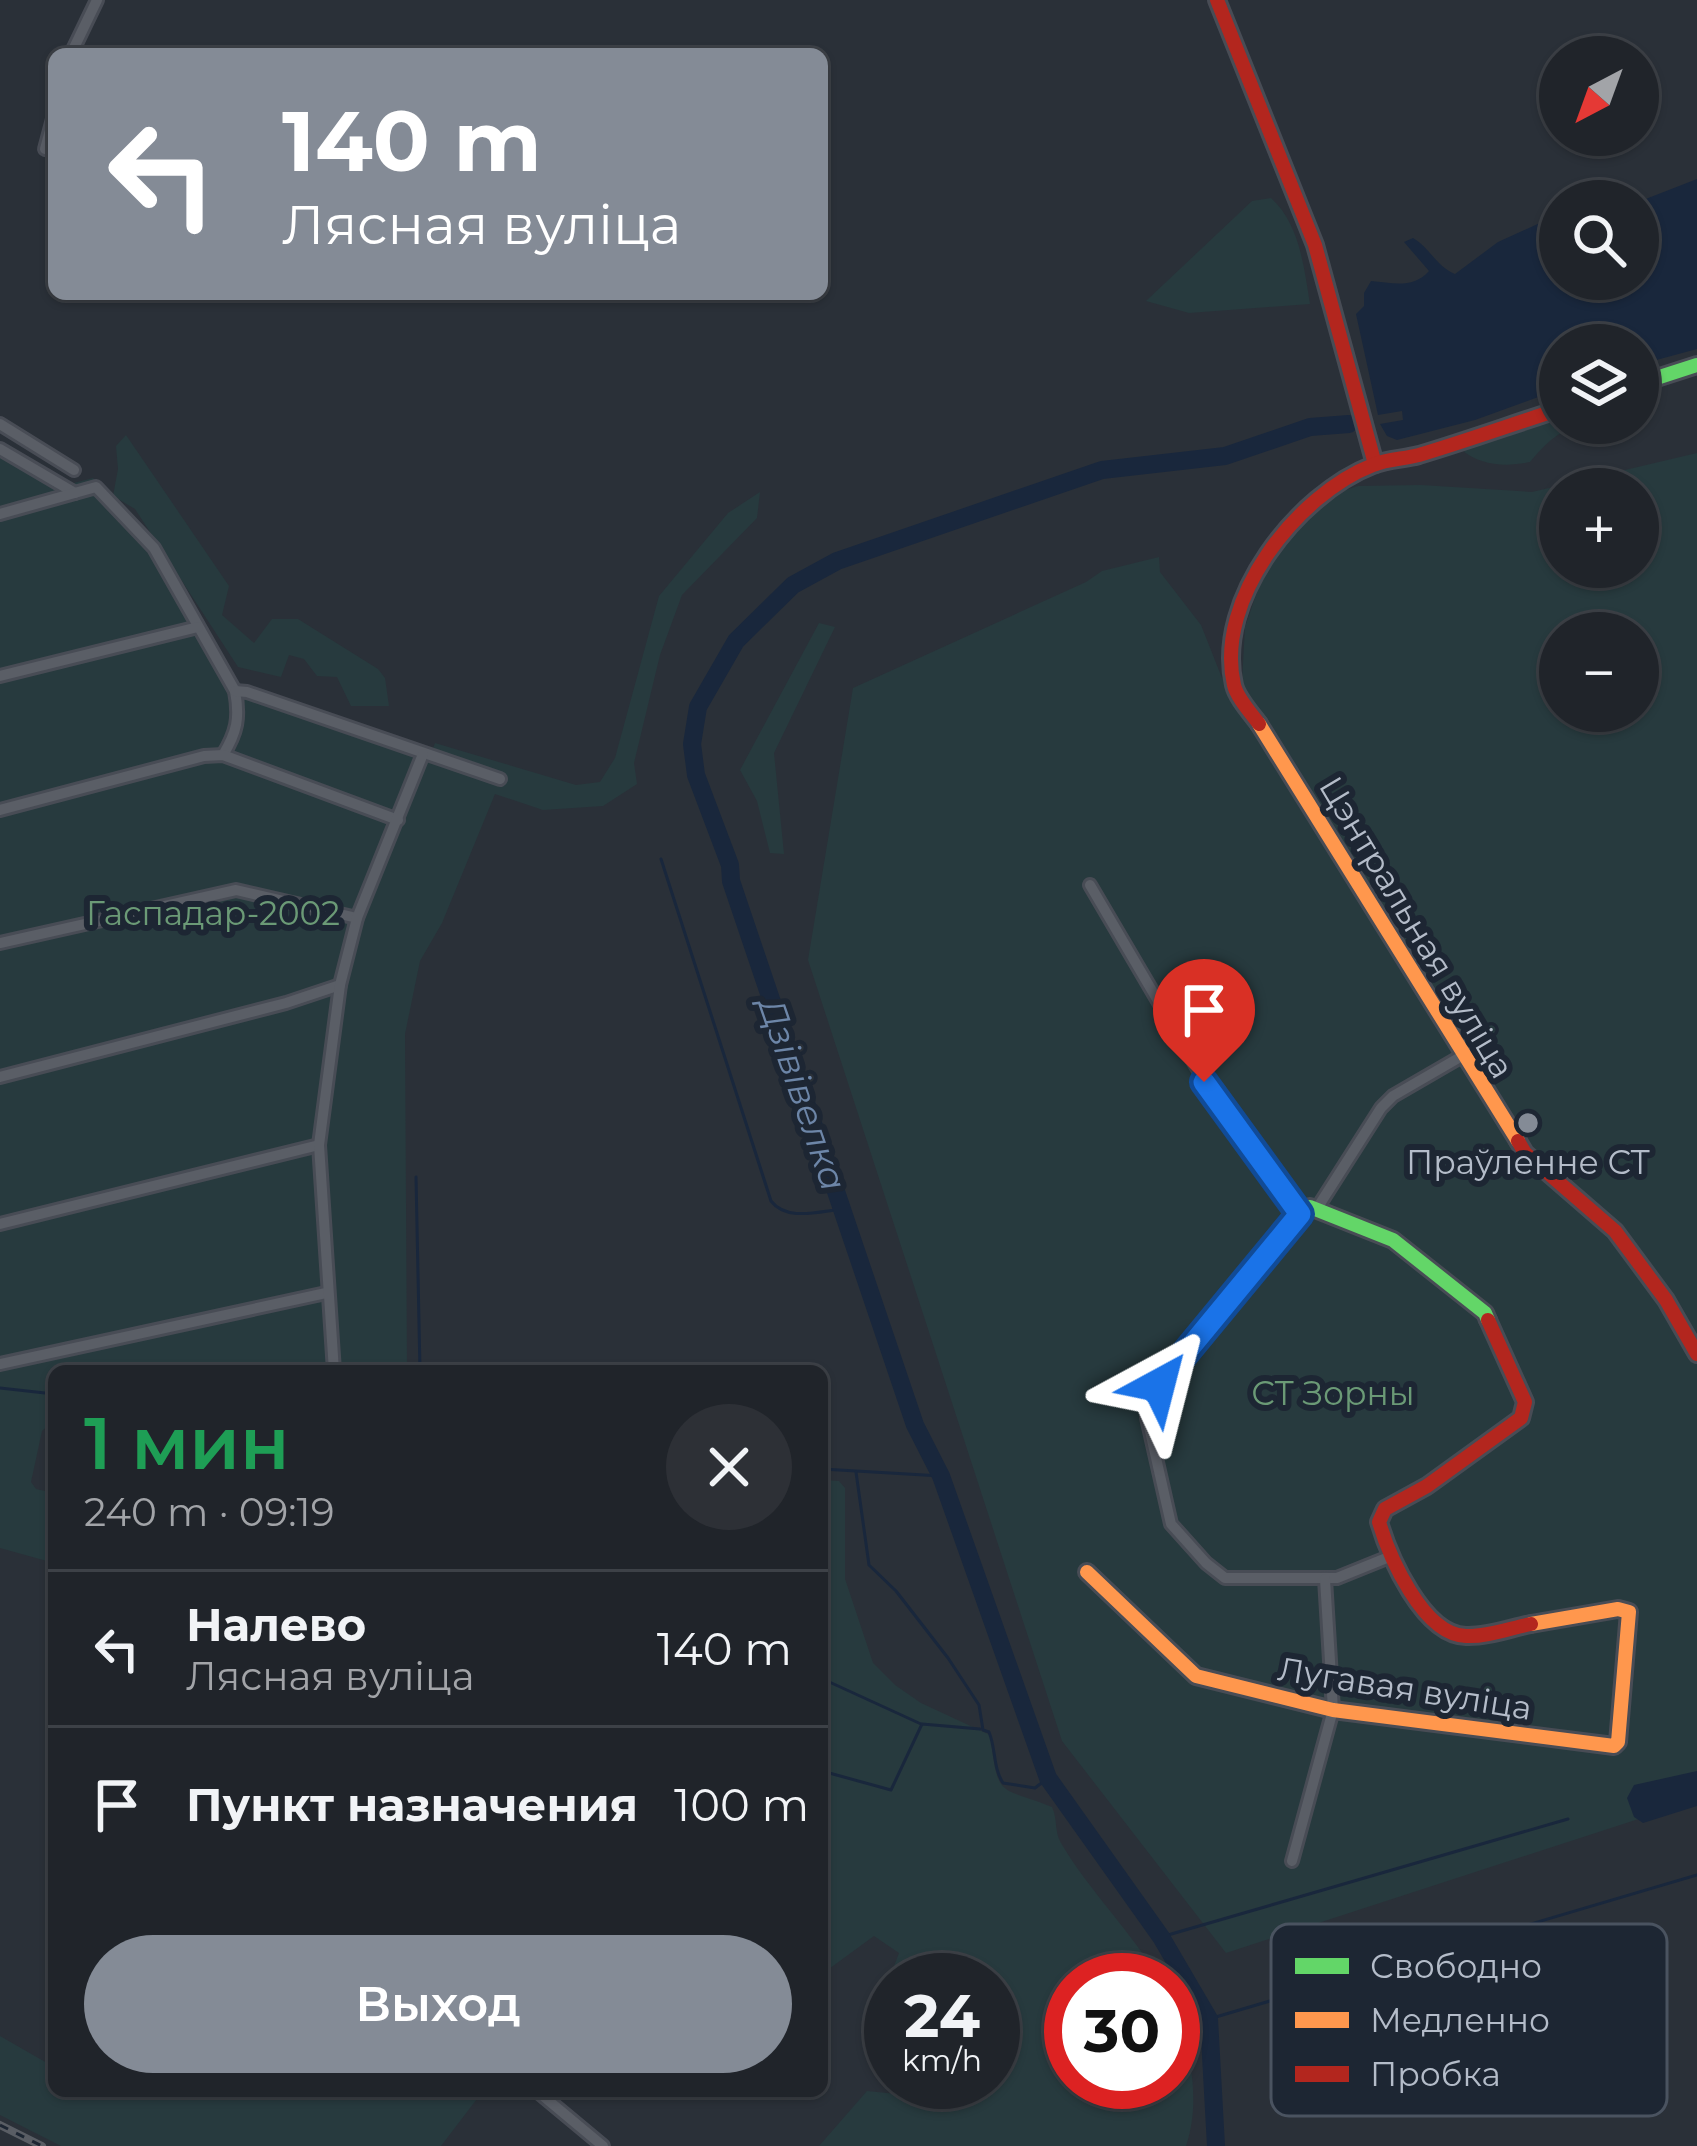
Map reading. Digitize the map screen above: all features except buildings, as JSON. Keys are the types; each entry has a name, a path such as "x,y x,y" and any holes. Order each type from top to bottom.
{"street":[{"path":"74,48 97,0"},
{"path":"1217,0 1315,245 1375,464 1415,456 1539,416"},
{"path":"45,148 48,137"},
{"path":"1659,377 1697,365"},
{"path":"0,424 74,470"},
{"path":"0,449 75,493"},
{"name":"Цэнтральная вуліца","path":"1375,464 1322,492 1285,531 1248,586 1234,637 1234,687 1525,1153 1616,1231 1666,1300 1697,1354"},
{"path":"0,514 96,487 154,548 235,692 236,733 223,755"},
{"path":"0,676 197,627"},
{"path":"235,692 247,692 500,779"},
{"path":"333,1365 319,1145 340,985 358,918 423,754"},
{"path":"0,810 223,755 398,820"},
{"path":"1090,885 1204,1082 1300,1214"},
{"path":"0,943 236,890 358,918"},
{"path":"0,1077 286,1004 340,985"},
{"path":"1316,1210 1381,1108 1393,1096 1462,1056"},
{"path":"0,1224 319,1145"},
{"path":"1310,1207 1394,1240 1485,1313 1526,1402 1521,1418 1427,1486 1385,1509 1379,1522 1389,1557 1337,1578 1225,1578 1171,1524 1147,1418 1148,1403 1186,1349 1300,1214 1310,1207"},
{"path":"0,1364 326,1293"},
{"name":"Лугавая вуліца","path":"1087,1573 1196,1676 1333,1710 1614,1746 1621,1737 1630,1612 1618,1609 1466,1636 1431,1619 1389,1557"},
{"path":"1292,1861 1333,1710 1325,1579"},
{"path":"543,2097 603,2146"}],"green space":[{"path":"1271,198 1295,233 1310,304 1189,313 1146,301 1252,201"},
{"path":"1539,423 1539,444 1547,444 1530,462 1512,464 1476,459 1461,449"},
{"path":"126,435 229,586 222,615 254,643 272,619 298,619 378,669 385,678 389,706 351,706 337,677 317,676 304,659 289,655 281,677 238,667 135,509 113,496 116,446"},
{"name":"Гаспадар-2002","path":"0,444 70,484 93,478 153,541 248,698 428,762 435,743 576,785 600,782 615,758 659,596 728,513 760,492 757,518 682,595 660,655 634,763 637,784 603,806 543,810 495,794 442,923 420,961 405,1034 407,1365 48,1365 48,1426 42,1431 31,1482 36,1489 48,1492 48,1561 0,1548"},
{"name":"СТ Зорны","path":"1697,453 1697,1800 1315,1924 1271,1924 1271,1938 1226,1953 1062,1741 808,960 853,688 1102,571 1159,557 1160,572 1201,625 1222,678 1242,682 1245,627 1273,560 1305,519 1336,493 1358,486 1539,490 1539,588 1659,588 1659,468 1634,468"},
{"path":"819,623 835,627 774,753 784,854 770,853 757,801 740,770"},
{"path":"828,1480 839,1481 845,1488 845,1579 873,1663 921,1703 990,1735 999,1781 1011,1792 1052,1807 1061,1843 1141,1953 1044,1953 1044,2109 1193,2109 1186,2146 819,2146 864,2094 864,2109 1020,2109 1020,1953 899,1953 874,1936 828,1970"},
{"path":"0,2036 48,2064 48,2097 478,2097 441,2146 61,2146 0,2115"}],"water":[{"path":"1697,179 1697,349 1659,359 1659,324 1539,324 1539,397 1475,420 1397,440 1387,436 1380,424 1403,420 1402,411 1378,415 1356,314 1364,306 1371,281 1409,283 1429,271 1404,242 1413,238 1455,274 1498,242 1539,223 1539,300 1659,300 1659,194"},
{"path":"1697,1771 1697,1806 1643,1823 1634,1817 1627,1798 1634,1785"}],"waterway":[{"name":"Дзівівелка","path":"1216,2146 1209,2019 1161,1937 1048,1778 941,1476 915,1425 696,775 692,744 698,707 736,641 793,585 837,561 1102,470 1225,456 1310,427 1349,424"},
{"path":"661,859 771,1201 795,1213 844,1209"},
{"path":"416,1177 420,1365"},
{"path":"0,1388 48,1393"},
{"path":"828,1469 941,1476"},
{"path":"856,1472 869,1565 896,1591 979,1705 1003,1783 1035,1788 1048,1778"},
{"path":"828,1681 921,1724"},
{"path":"828,1773 891,1790 922,1724 980,1729"},
{"path":"1161,1937 1568,1819"},
{"path":"1531,1924 1697,1875"},
{"path":"1209,2019 1271,2001"}],"railway":[{"path":"0,2125 42,2146"}],"traffic: fast":[{"path":"1659,377 1697,365"},
{"path":"1300,1214 1310,1207 1393,1240 1488,1320"}],"traffic: slow":[{"path":"1259,724 1518,1141"},
{"path":"1087,1572 1196,1676 1333,1710 1614,1746 1629,1612 1618,1609 1531,1624"}],"traffic: jam":[{"path":"1217,0 1315,245 1375,464"},
{"path":"1259,724 1234,685 1231,652 1249,585 1291,525 1345,479 1373,465 1539,416"},
{"path":"1518,1141 1525,1153 1615,1231 1666,1300 1697,1354"},
{"path":"1488,1320 1525,1402 1521,1418 1427,1486 1385,1509 1379,1522 1410,1591 1436,1623 1466,1636 1531,1624"}],"place":[{"name":"Праўленне СТ","path":"1528,1123"}],"route":[{"path":"1159,1385 1300,1214 1204,1082"}]}
